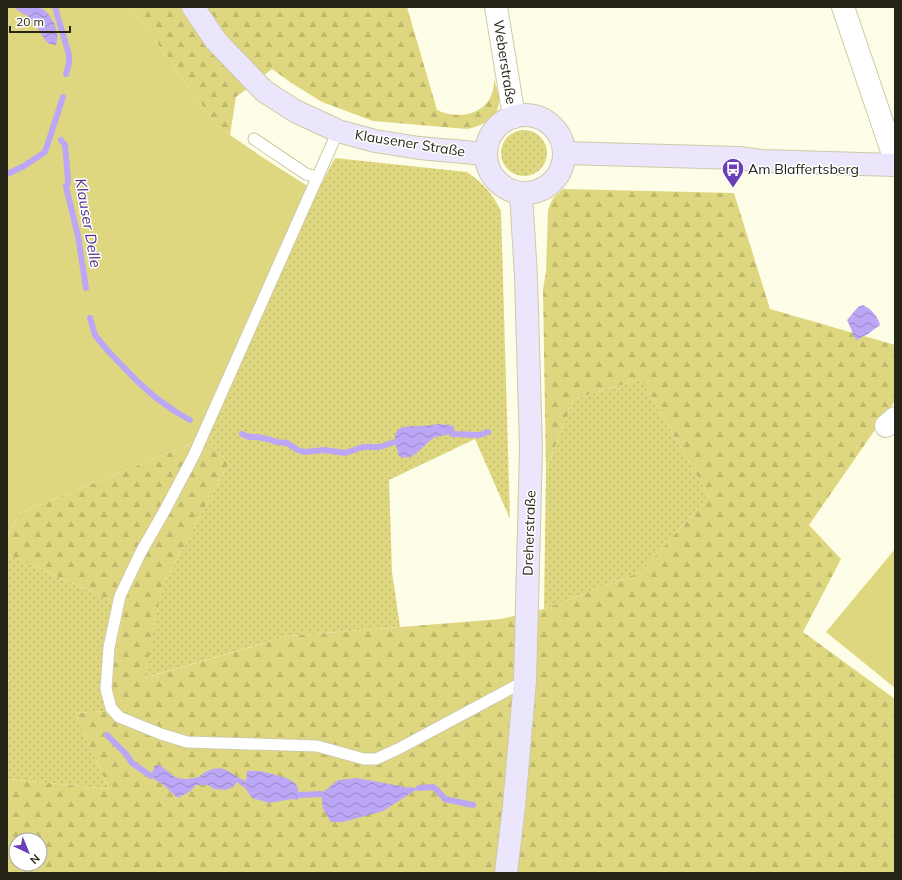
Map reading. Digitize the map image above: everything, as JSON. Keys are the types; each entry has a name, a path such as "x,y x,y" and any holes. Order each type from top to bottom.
{"main road":[{"name":"Klausener Straße","path":"193,7 216,41 264,91 295,111 338,132 375,141 419,148 486,154"},
{"path":"523,115 534,116 547,123 558,134 564,153 562,166 556,178 546,186 534,192 521,193 510,190 500,184 492,176 487,165 486,154 488,142 494,131 503,123 514,117 523,115"},
{"path":"564,153 740,158 761,161 895,165"},
{"name":"Dreherstraße","path":"506,873 514,806 525,681 531,449 526,277 521,193"}],"street":[{"name":"Weberstraße","path":"496,7 514,117"},
{"path":"843,7 895,160"}],"lane":[{"path":"338,132 194,455 141,552 120,596 109,647 106,689 111,708 119,717 161,734 187,742 316,746 364,759 376,759 398,749 525,681"},
{"path":"254,139 306,174 317,177"}],"green space":[{"path":"7,7 131,7 217,126 306,185 318,190 205,438 20,513 7,535"},
{"path":"131,7 407,7 437,110 457,115 476,111 489,99 493,90 494,79 499,100 498,106 493,116 489,120 478,126 467,129 373,121 322,102 272,69 236,97 230,135 217,126"},
{"path":"519,130 529,130 537,134 543,140 547,148 547,158 543,166 537,172 529,176 519,176 511,172 505,166 501,158 501,148 505,140 511,134"},
{"path":"335,158 467,172 487,189 495,199 501,211 510,519 475,439 389,480 392,572 400,627 288,636 144,678 162,586 229,463 205,438 318,190"},
{"path":"563,189 734,193 770,309 895,345 895,401 809,525 841,559 803,632 895,699 895,873 7,873 7,779 109,789 75,713 106,711 124,606 7,554 7,535 20,513 205,438 229,463 162,586 145,678 288,636 501,619 544,609 641,572 709,496 641,379 574,399 546,470 543,289 546,272 548,210 553,198"},
{"path":"641,379 709,496 641,572 544,609 546,470 574,399"},
{"path":"895,549 895,688 826,632"},
{"path":"7,554 124,606 106,711 75,713 109,789 7,779 7,681 9,682 7,674"}],"water":[{"path":"31,6 44,10 51,18 56,29 56,45 49,44 30,18 18,11 15,7"},
{"path":"863,305 874,313 880,325 868,334 856,340 847,320 858,307"},
{"path":"438,424 451,425 454,427 454,431 450,434 434,438 414,455 409,457 399,456 395,439 398,430 404,427"},
{"path":"155,765 163,768 175,777 184,779 199,777 215,768 226,770 246,781 247,771 269,773 294,782 298,789 298,800 292,799 269,803 252,798 245,788 237,782 233,787 225,790 214,789 208,785 196,785 189,792 178,798 164,785 151,776"},
{"path":"357,778 405,787 419,788 383,811 343,822 331,822 323,809 321,794 338,780"}],"waterway":[{"path":"55,7 69,55 69,63 66,74"},
{"path":"7,174 24,166 45,152 63,97"},
{"name":"Klauser Delle","path":"61,140 65,145 68,179 68,184 66,186 78,236 86,288"},
{"name":"Klauser Delle","path":"90,318 95,335 137,381 155,397 190,420"},
{"name":"Klauser Delle","path":"452,434 479,435 488,432"},
{"name":"Klauser Delle","path":"242,434 249,437 257,437 287,443 304,452 325,450 345,453 363,447 379,447 395,442"},
{"path":"107,735 126,754 132,763 151,776"},
{"path":"419,788 433,787 445,799 473,805"},
{"path":"300,795 321,794"}],"place":[{"name":"Am Blaffertsberg","path":"733,188"}]}
